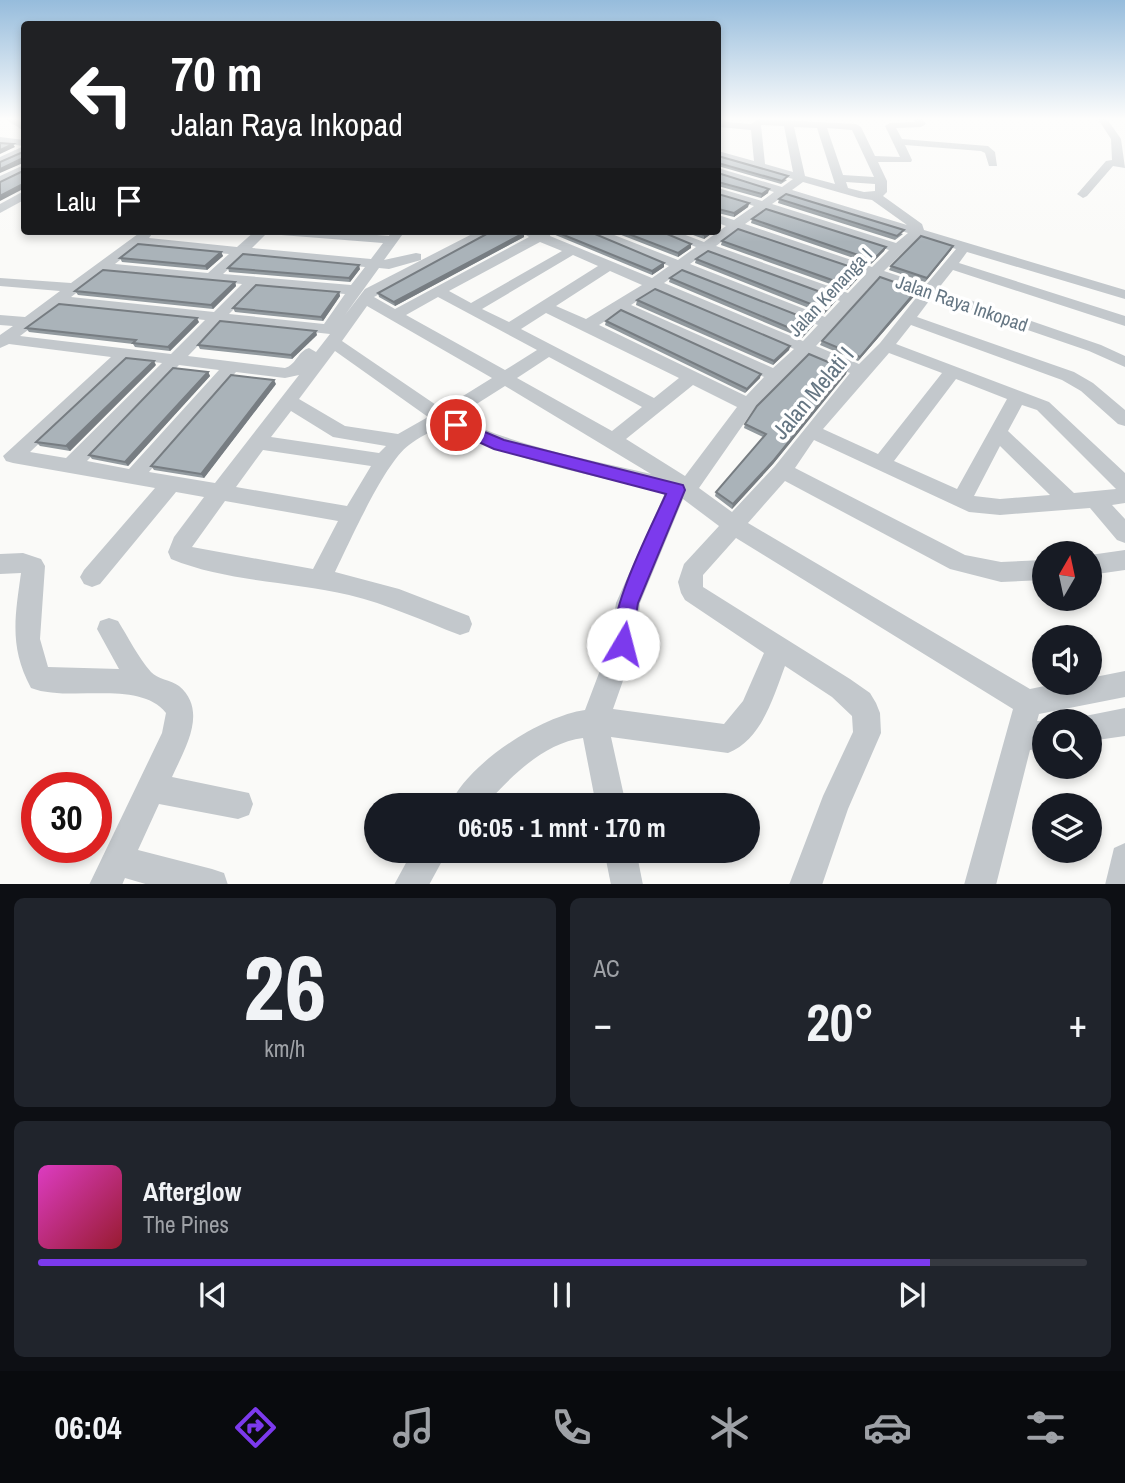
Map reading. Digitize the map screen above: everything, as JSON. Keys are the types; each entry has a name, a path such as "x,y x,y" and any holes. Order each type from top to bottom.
{"street":[{"path":"740,160 800,179 841,184 881,181"},
{"path":"759,160 760,166"},
{"path":"796,160 800,179"},
{"path":"833,160 841,184"},
{"path":"872,160 881,181 881,192 875,196"},
{"path":"0,161 21,165"},
{"path":"1083,194 1110,163 1123,164"},
{"path":"0,181 21,168"},
{"name":"Jalan Kenanga I","path":"721,172 917,232"},
{"path":"587,325 652,285 800,179"},
{"path":"841,184 875,196 918,227 917,232 1125,297 1121,320 951,265"},
{"path":"721,192 898,248"},
{"path":"0,209 21,197"},
{"name":"Jalan Raya Inkopad","path":"721,220 1095,348 1125,362"},
{"name":"Jalan Kenanga I","path":"681,490 775,375 805,348 898,248 917,232"},
{"path":"2,341 144,235"},
{"path":"197,247 211,235"},
{"path":"211,277 258,235"},
{"path":"397,235 373,264 359,294 333,333 182,542 179,552 199,560 320,579 373,591 460,624"},
{"path":"136,241 389,265 407,261 462,235"},
{"path":"359,294 480,235"},
{"path":"396,314 534,235"},
{"path":"542,235 571,251 861,371"},
{"path":"603,235 827,323"},
{"path":"674,235 849,299"},
{"name":"Jalan Melati I","path":"733,525 782,471 861,371 886,346 964,247"},
{"path":"471,309 571,251"},
{"path":"510,329 608,266"},
{"path":"102,267 359,294 613,440 677,481 681,490 628,603 623,644 594,723 609,793"},
{"path":"70,466 253,281"},
{"path":"0,282 76,288"},
{"path":"437,290 547,351 655,406"},
{"path":"58,299 333,333 442,418 500,445 681,490 733,525 1028,703 1125,684"},
{"path":"621,306 775,375"},
{"path":"545,307 748,405"},
{"name":"Jalan Raya Inkopad","path":"908,319 1068,376 1087,387 1125,420"},
{"path":"0,320 28,322"},
{"path":"2,341 230,368 293,372 333,333"},
{"path":"886,346 1044,407 1125,485"},
{"path":"320,579 352,516 384,461 400,441 442,418 547,351"},
{"path":"7,455 124,354"},
{"path":"132,478 230,368"},
{"path":"881,464 952,372"},
{"path":"613,440 691,377"},
{"path":"961,501 1017,397"},
{"path":"287,400 341,432 400,441"},
{"path":"811,431 961,501 991,507 1094,500 1125,495"},
{"path":"998,432 1070,502"},
{"path":"256,442 384,461"},
{"path":"7,455 352,516"},
{"path":"782,471 958,562 1003,573 1032,571"},
{"path":"92,578 172,484"},
{"path":"1094,500 1125,534"},
{"path":"733,525 692,571 693,593 842,688 860,703 866,713 867,733 834,807 805,884"},
{"path":"1102,563 1125,560"},
{"path":"0,564 23,563 33,566 27,643 34,670 40,679 54,682 115,680 144,685 170,695 179,707 180,720 176,738 111,872 212,884"},
{"path":"109,629 144,685"},
{"path":"476,793 500,768 542,738 579,725 594,723 727,739 737,733 754,707 779,649"},
{"path":"980,884 1031,736 1028,703"},
{"path":"152,788 237,804"},
{"path":"1121,884 1125,859"},
{"path":"410,884 424,863"},
{"path":"623,863 627,884"}],"building":[{"path":"4,160 18,160 0,169 0,162"},
{"path":"721,160 733,160 788,176 782,181 721,164"},
{"path":"21,172 21,185 0,196 0,182"},
{"path":"721,174 769,189 762,194 721,183"},
{"path":"786,194 904,230 897,236 779,199"},
{"path":"721,195 749,203 734,213 721,210"},
{"path":"766,209 886,247 873,260 752,219"},
{"path":"738,229 863,271 849,286 722,241"},
{"path":"485,235 520,235 394,302 378,293"},
{"path":"564,235 598,235 664,263 652,271"},
{"path":"631,235 670,235 691,244 678,253"},
{"path":"921,236 953,246 927,278 891,266"},
{"path":"138,244 221,252 205,266 120,258"},
{"path":"708,251 837,298 826,310 696,259"},
{"path":"243,254 359,265 349,278 228,268"},
{"path":"103,270 235,282 211,305 75,291"},
{"path":"682,270 815,322 804,334 670,278"},
{"path":"880,277 917,290 860,357 822,341"},
{"path":"256,285 339,292 321,317 233,308"},
{"path":"655,289 790,346 774,361 637,300"},
{"path":"59,304 197,318 168,347 133,343 136,340 26,328"},
{"path":"621,310 761,374 747,389 606,321"},
{"path":"220,321 316,331 291,355 198,345"},
{"path":"809,354 847,370 774,460 733,504 716,492 766,434 745,424 757,406"},
{"path":"126,358 154,361 66,446 36,442"},
{"path":"173,368 208,372 125,462 89,455"},
{"path":"231,375 274,380 201,474 151,466"}],"route":[{"path":"456,425 500,445 677,490 628,603 623,644"}]}
